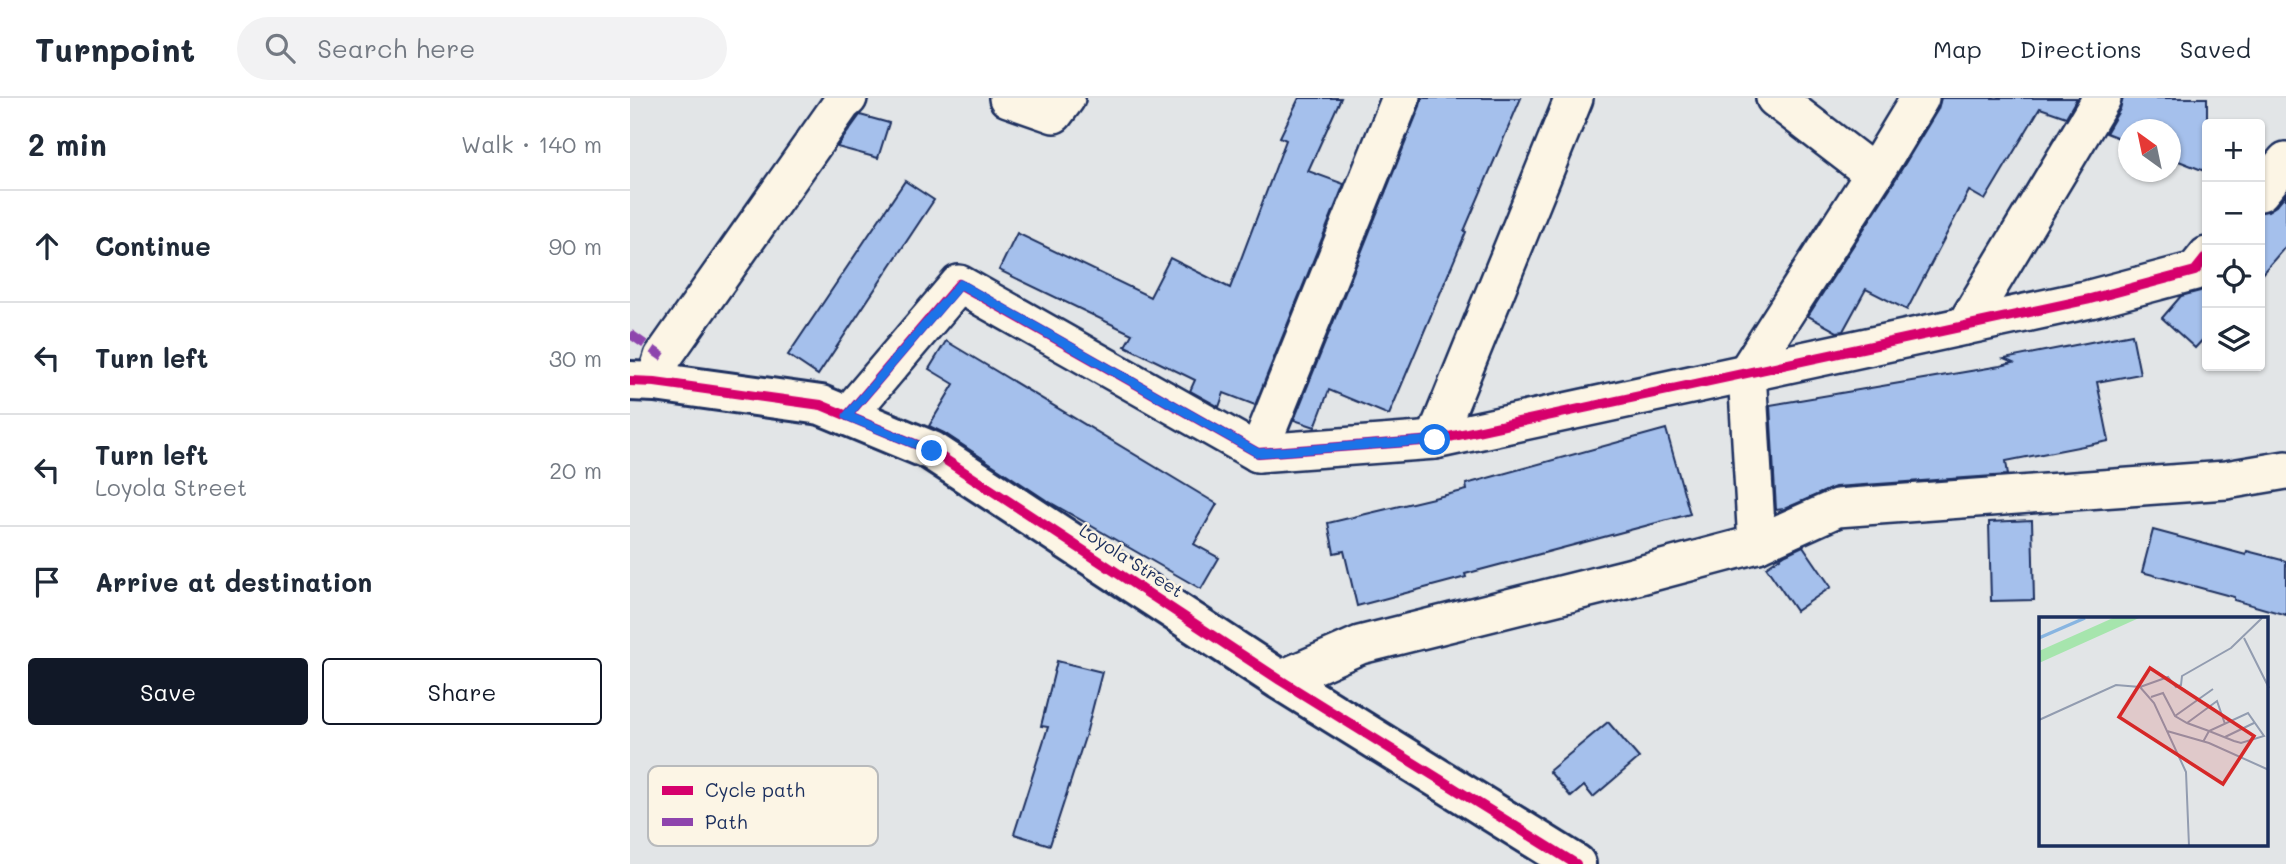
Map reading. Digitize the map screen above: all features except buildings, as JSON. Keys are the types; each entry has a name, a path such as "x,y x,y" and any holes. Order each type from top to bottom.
{"street":[{"path":"643,382 848,98"},
{"path":"1008,98 1054,114 1066,98"},
{"path":"1258,453 1401,98"},
{"path":"1435,440 1574,98"},
{"path":"1775,98 1874,174"},
{"path":"1757,544 1747,372 1920,98"},
{"path":"1965,326 2102,98"},
{"path":"2265,186 2286,160"},
{"path":"847,416 960,284 1258,453 1435,440 2090,299 2195,271 2202,262"},
{"name":"Loyola Street","path":"643,382 821,405 932,451 1280,680 1576,864"},
{"path":"1280,680 1360,645 1757,544 1837,508 2226,480 2286,470"}],"marked path":[{"path":"630,334 663,357"}],"cycle path":[{"path":"847,416 959,284 1258,453 1435,440 2090,299 2195,271 2202,262"},
{"path":"630,381 655,382 821,405 932,451 1280,680 1576,864"}],"route":[{"path":"932,451 847,416 960,284 1258,453 1435,440"}]}
